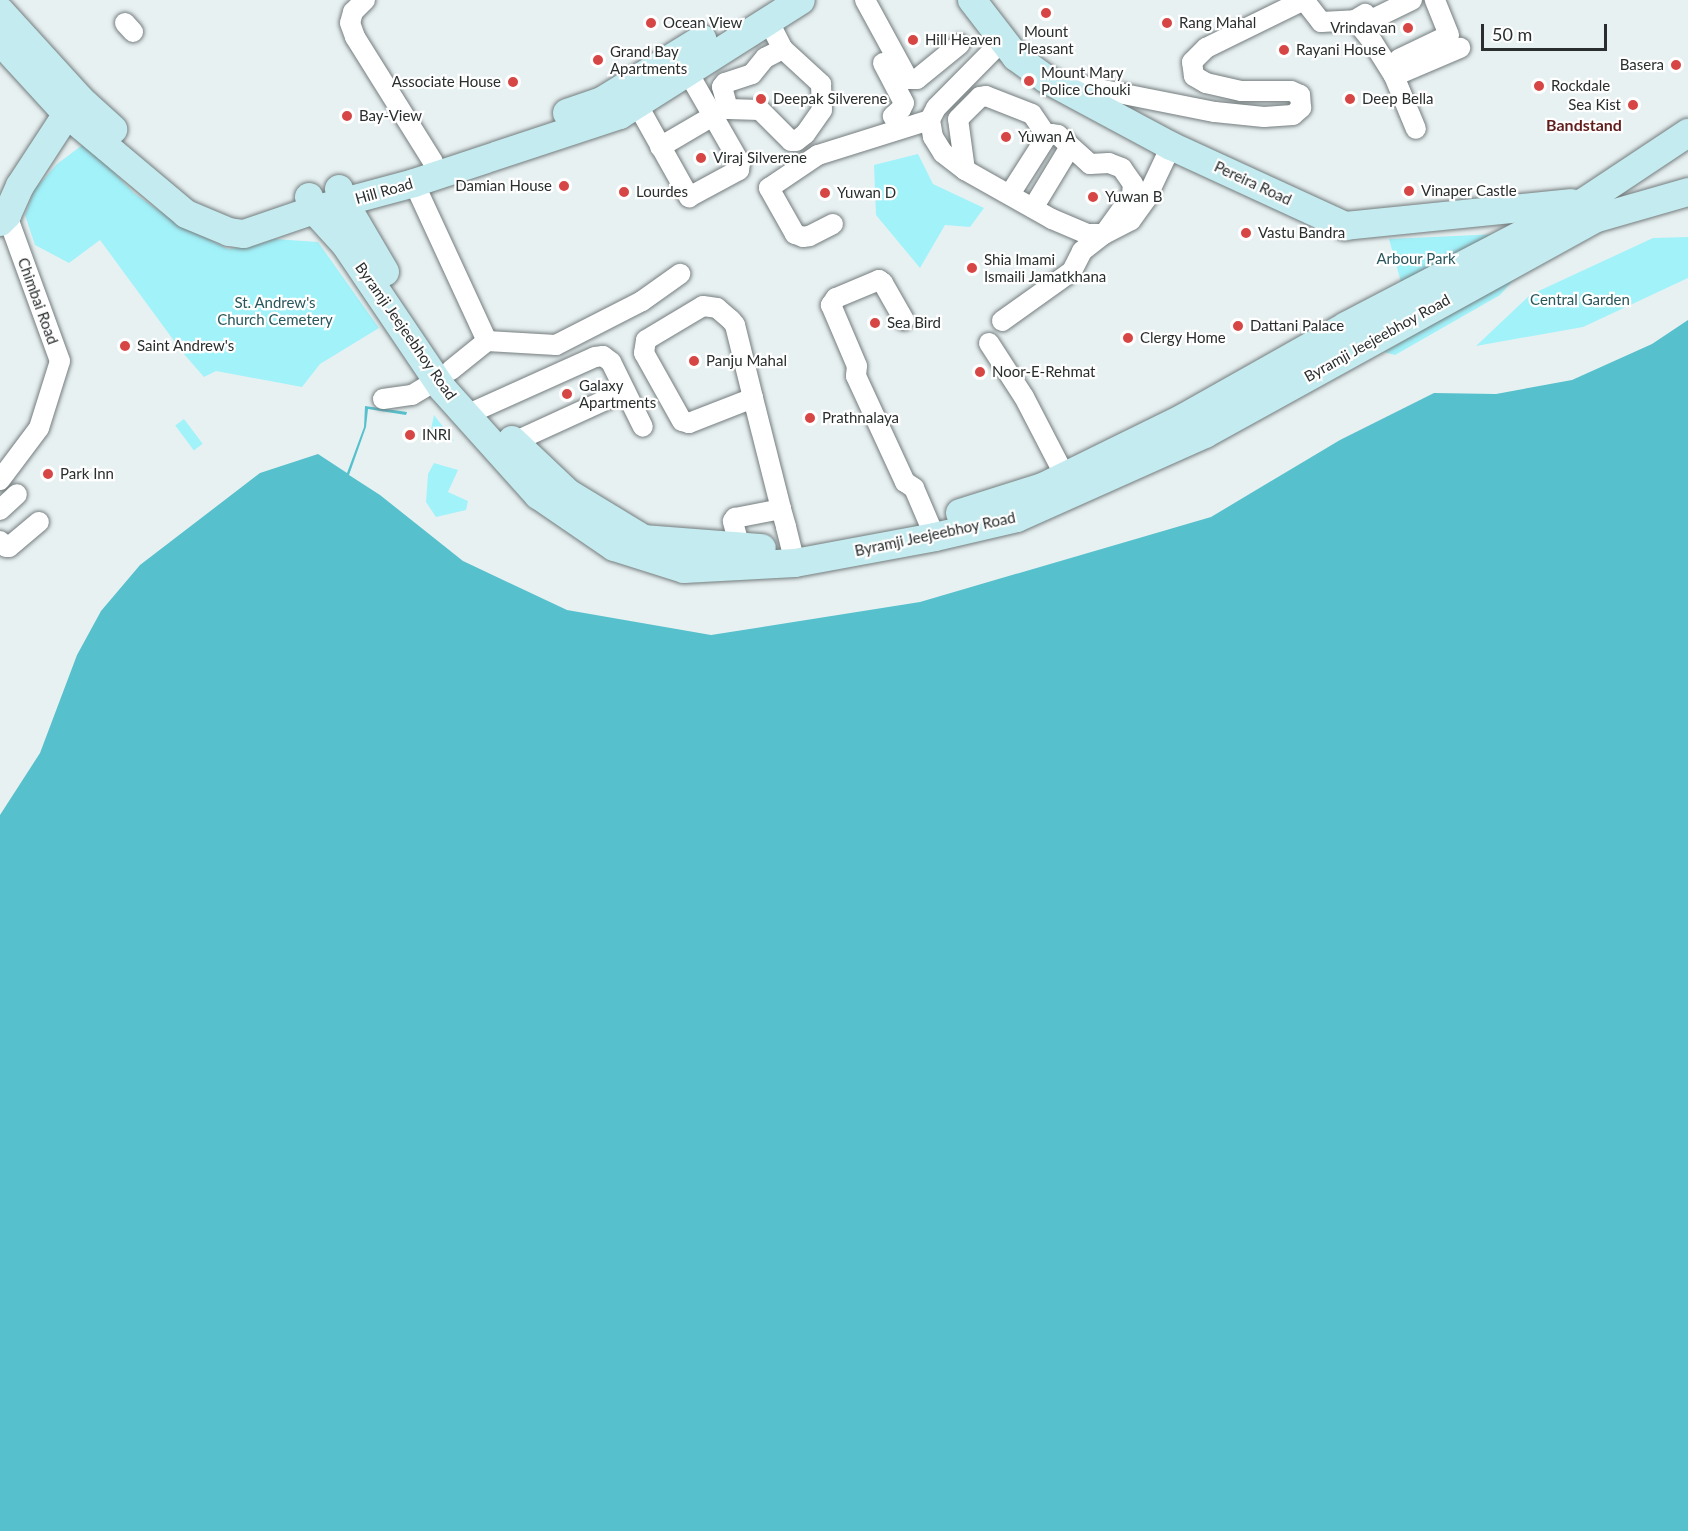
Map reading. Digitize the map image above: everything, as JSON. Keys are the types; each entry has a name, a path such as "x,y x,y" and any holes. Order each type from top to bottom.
{"street":[{"path":"365,0 353,12 350,23 355,37 433,162"},
{"name":"Hill Road","path":"0,41 73,106 186,214 229,232 244,234 312,204 414,183 602,100 768,10 801,0"},
{"path":"850,0 903,99 904,106 893,116"},
{"path":"865,0 908,79 917,79 960,44"},
{"name":"Pereira Road","path":"972,0 1016,57 1046,79 1172,146 1345,226 1589,210"},
{"path":"1046,79 1215,112 1264,117 1293,115 1301,108 1300,96 1291,91 1241,91 1206,83 1194,76 1192,62 1206,48 1304,0 1321,22 1365,18 1412,0"},
{"path":"1397,68 1449,35 1435,0"},
{"path":"768,10 783,49 821,84 822,110 811,126 795,141 791,141 760,111 728,109 722,87 727,82 752,74 765,58 783,49"},
{"name":"Hill Road","path":"342,196 433,162 490,150 620,115 687,71 768,10"},
{"name":"Hill Road","path":"0,11 73,106"},
{"path":"1365,18 1372,41 1397,68 1416,129"},
{"path":"1003,40 936,108 930,120 933,137 943,153 965,170 1033,208 1088,234 1104,234"},
{"path":"1397,68 1460,48"},
{"path":"637,104 689,197 730,176 741,165 687,71"},
{"path":"965,170 958,119 980,97 986,96 1032,114 1038,119 1047,136"},
{"path":"3,219 20,186 73,106"},
{"path":"660,147 713,116"},
{"path":"833,224 809,236 803,237 795,234 769,188 818,155 930,120"},
{"path":"1589,210 1688,133"},
{"path":"1047,136 1058,135 1090,164 1109,164 1122,168 1133,184 1132,195 1104,234"},
{"path":"1010,194 1047,136"},
{"path":"1002,321 1072,271 1082,251 1104,234 1131,220 1146,199 1172,146"},
{"path":"1033,208 1070,147"},
{"path":"414,183 487,341"},
{"name":"Byramji Jeejeebhoy Road","path":"932,528 973,510 1043,487 1183,418 1346,326 1589,210 1688,192"},
{"name":"Byramji Jeejeebhoy Road","path":"342,196 353,239"},
{"name":"Byramji Jeejeebhoy Road","path":"312,204 353,239 444,375 505,445 538,495 614,547 684,569 793,554 932,528 1017,518 1205,434 1589,210"},
{"name":"Chimbai Road","path":"0,480 39,428 60,361 3,219"},
{"path":"383,399 412,395 444,375 487,341 556,345 642,301 680,274"},
{"path":"904,320 883,283 879,280 832,301 831,310 856,366 866,372 916,478 914,488 932,528"},
{"path":"753,398 689,423 682,421 644,353 646,340 703,306 717,308 735,325 793,554"},
{"path":"989,343 1024,397 1065,476"},
{"path":"475,410 599,356 611,362 643,427"},
{"path":"505,445 626,391"},
{"name":"Byramji Jeejeebhoy Road","path":"505,445 568,493 644,539 793,554"},
{"path":"0,509 17,494"},
{"path":"740,548 733,521 735,518 782,510"},
{"path":"0,541 9,547 39,522"}],"green space":[{"name":"St. Andrew's Church Cemetery","path":"85,143 134,193 175,222 228,249 253,246 275,239 318,242 379,328 320,364 302,387 216,371 204,377 183,353 100,240 69,263 35,245 25,215 34,190 57,164"},
{"path":"918,154 933,184 984,208 970,227 945,225 920,268 876,215 874,165"},
{"name":"Arbour Park","path":"1498,234 1403,289 1389,239"},
{"name":"Central Garden","path":"1688,237 1688,278 1583,327 1476,346 1530,295 1653,238"},
{"path":"1517,276 1500,295 1395,355 1384,352"},
{"path":"434,415 454,441 430,434"},
{"path":"184,419 203,444 194,450 175,426"},
{"path":"434,463 458,470 448,492 468,501 466,510 436,517 426,502 428,474"}],"shaded area":[{"path":"1688,320 1688,1531 0,1531 0,815 40,753 77,655 101,611 140,565 260,473 318,454 347,473 364,427 365,406 407,412 406,415 368,409 366,427 349,475 380,495 463,561 567,610 711,635 920,602 1211,517 1340,440 1434,393 1496,394 1572,380 1652,344"}],"place":[{"name":"Mount Pleasant","path":"1046,13"},
{"name":"Ocean View","path":"651,23"},
{"name":"Rang Mahal","path":"1167,23"},
{"name":"Vrindavan","path":"1408,28"},
{"name":"Hill Heaven","path":"913,40"},
{"name":"Rayani House","path":"1284,50"},
{"name":"Grand Bay Apartments","path":"598,60"},
{"name":"Basera","path":"1676,65"},
{"name":"Mount Mary Police Chouki","path":"1029,81"},
{"name":"Associate House","path":"513,82"},
{"name":"Rockdale","path":"1539,86"},
{"name":"Deepak Silverene","path":"761,99"},
{"name":"Deep Bella","path":"1350,99"},
{"name":"Sea Kist","path":"1633,105"},
{"name":"Bay-View","path":"347,116"},
{"name":"Yuwan A","path":"1006,137"},
{"name":"Viraj Silverene","path":"701,158"},
{"name":"Damian House","path":"564,186"},
{"name":"Vinaper Castle","path":"1409,191"},
{"name":"Lourdes","path":"624,192"},
{"name":"Yuwan D","path":"825,193"},
{"name":"Yuwan B","path":"1093,197"},
{"name":"Vastu Bandra","path":"1246,233"},
{"name":"Shia Imami Ismaili Jamatkhana","path":"972,268"},
{"name":"Sea Bird","path":"875,323"},
{"name":"Dattani Palace","path":"1238,326"},
{"name":"Clergy Home","path":"1128,338"},
{"name":"Saint Andrew's","path":"125,346"},
{"name":"Panju Mahal","path":"694,361"},
{"name":"Noor-E-Rehmat","path":"980,372"},
{"name":"Galaxy Apartments","path":"567,394"},
{"name":"Prathnalaya","path":"810,418"},
{"name":"INRI","path":"410,435"},
{"name":"Park Inn","path":"48,474"}],"district":[{"name":"Bandstand","path":"1584,125"}]}
